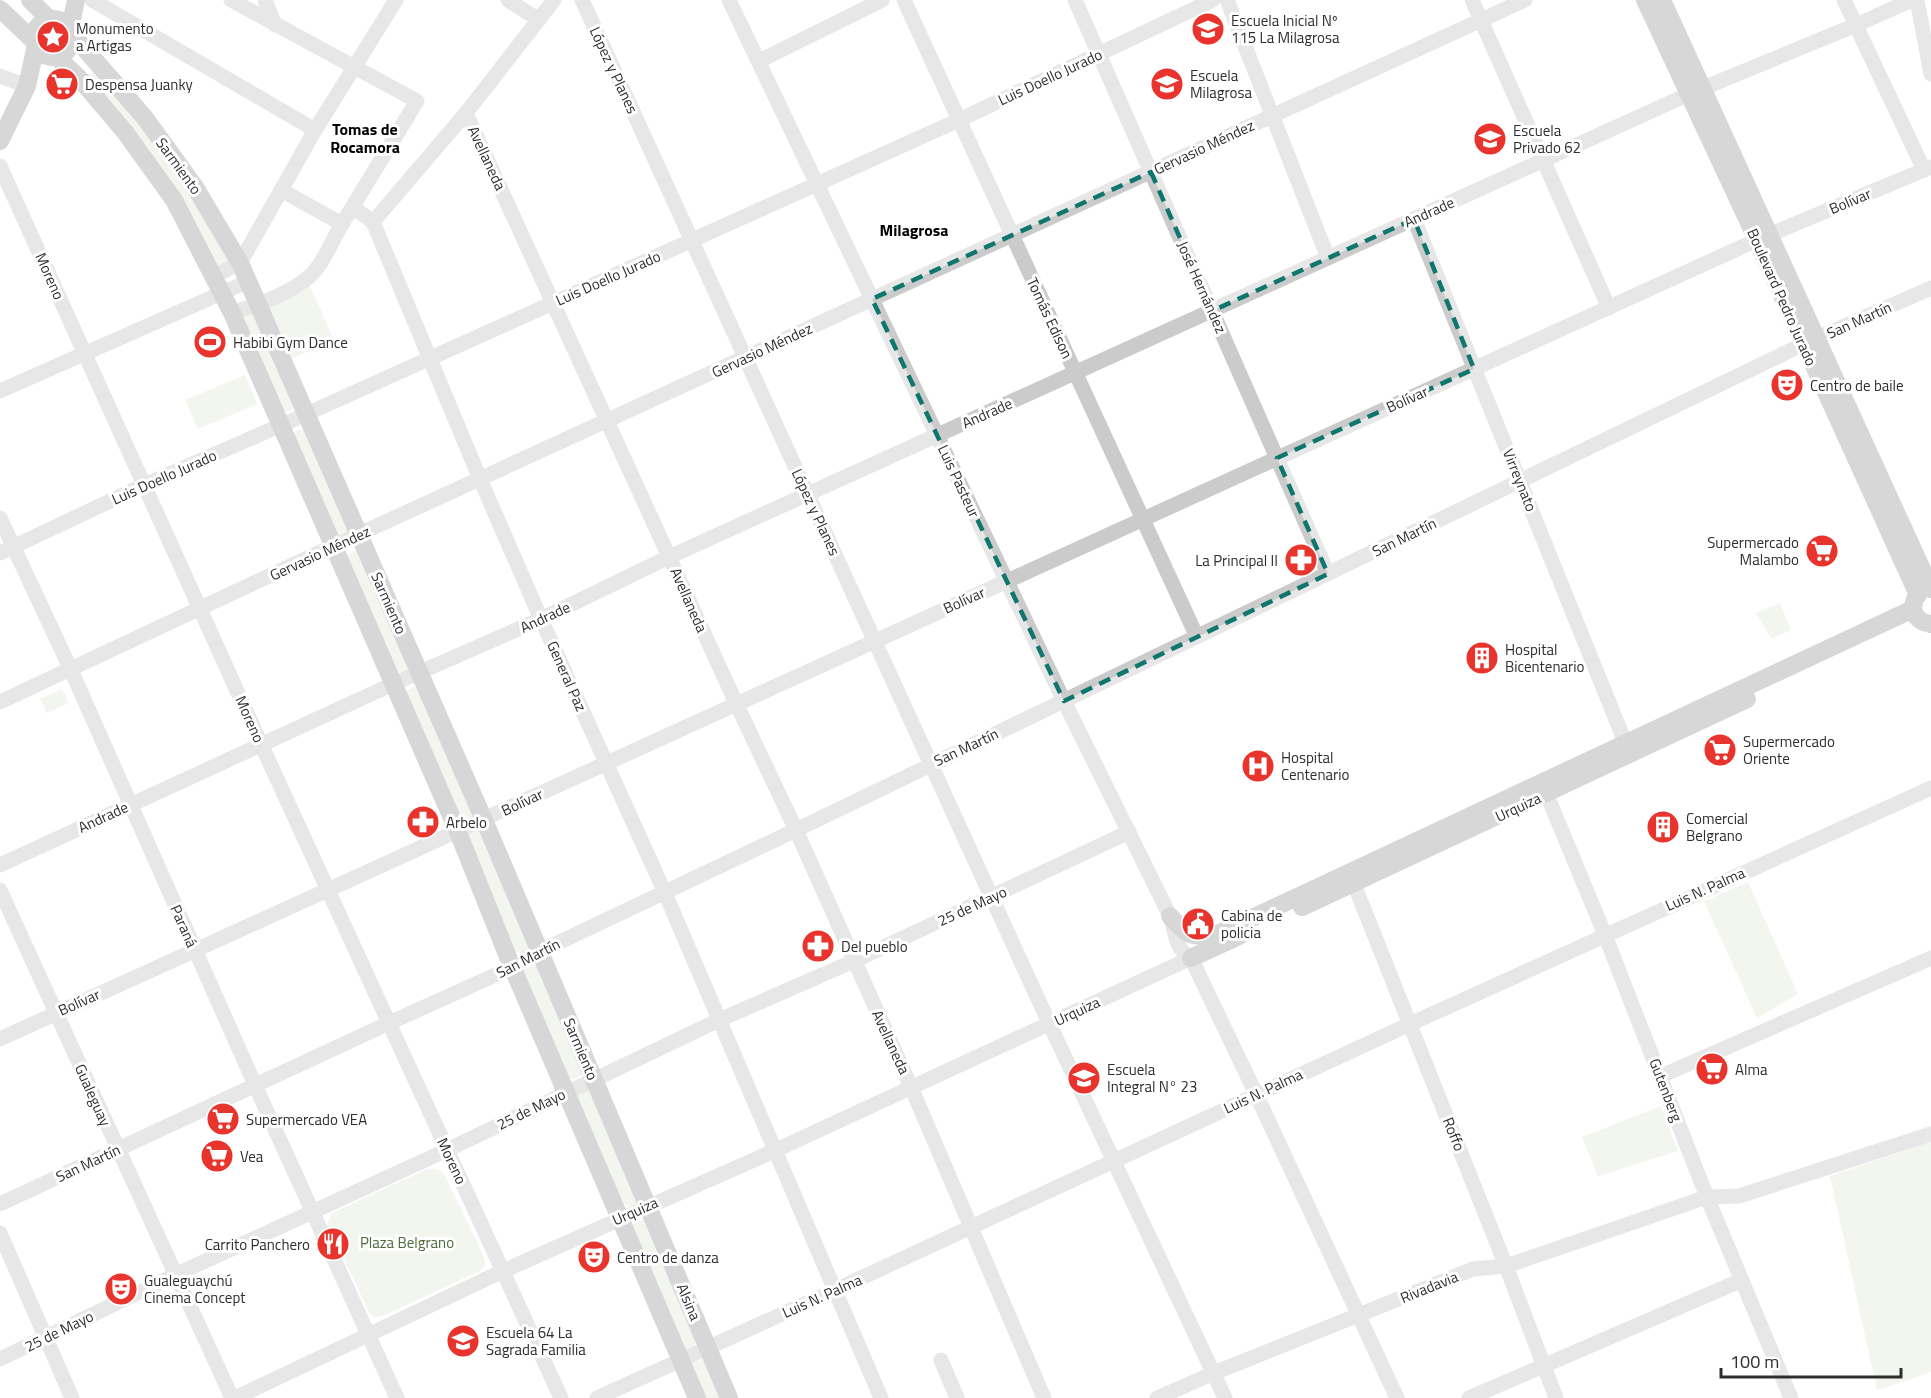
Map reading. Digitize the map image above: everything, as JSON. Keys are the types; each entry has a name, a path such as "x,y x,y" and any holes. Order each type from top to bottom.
{"main road":[{"path":"30,0 51,19 61,21 71,31"},
{"path":"0,141 27,86 35,36 39,25 51,19 70,0"},
{"path":"27,86 55,56 66,52 69,48 76,0"},
{"name":"Boulevard Pedro Jurado","path":"1645,0 1696,91 1764,237 1923,604"},
{"name":"Boulevard Pedro Jurado","path":"1662,0 1696,91"},
{"path":"0,9 42,52 55,56"},
{"name":"Sarmiento","path":"71,31 151,127 195,187 249,281 484,820 648,1205"},
{"name":"Sarmiento","path":"55,56 80,79 125,132 174,200 223,293 458,832 513,967 621,1217"},
{"name":"Urquiza","path":"1544,788 1625,742 1923,604"},
{"name":"Urquiza","path":"1191,958 1351,878 1544,788 1923,604"},
{"name":"Urquiza","path":"1170,916 1184,932 1201,937 1220,933 1351,878"},
{"name":"Alsina","path":"648,1205 729,1398"},
{"name":"Alsina","path":"621,1217 697,1398"}],"street":[{"path":"92,0 315,130"},
{"path":"231,0 417,101 342,224 320,265 299,284 259,304 232,313"},
{"path":"264,0 275,25"},
{"path":"214,276 240,263 315,130 396,0"},
{"path":"508,0 539,20"},
{"path":"353,207 373,222 466,113 554,0"},
{"name":"López y Planes","path":"582,0 1049,1023 1225,1398"},
{"name":"Luis Pasteur","path":"729,0 1064,701 1170,916 1176,942 1182,953 1191,958 1257,1094 1396,1398"},
{"path":"759,61 882,0"},
{"name":"Tomás Edison","path":"904,0 1197,637"},
{"name":"José Hernández","path":"1075,0 1328,574"},
{"name":"Luis Doello Jurado","path":"7,550 144,485 307,414 959,120 1213,0"},
{"path":"1227,0 1328,258"},
{"path":"1472,0 1609,308"},
{"name":"Gervasio Méndez","path":"0,702 359,534 1525,0"},
{"path":"1844,0 1928,168"},
{"name":"Andrade","path":"0,866 261,744 541,619 669,557 1696,91 1912,0"},
{"path":"1917,0 1931,74"},
{"path":"0,76 27,86"},
{"name":"Avellaneda","path":"466,113 796,830 911,1087 1044,1398"},
{"name":"Moreno","path":"0,166 261,744 561,1398"},
{"name":"Bolívar","path":"0,1039 1764,237 1928,168"},
{"path":"281,190 342,224"},
{"name":"Virreynato","path":"1414,219 1625,742"},
{"name":"General Paz","path":"373,222 480,479 665,892 881,1398"},
{"path":"0,391 249,281"},
{"name":"San Martín","path":"0,1204 513,967 526,958 1810,341 1931,288"},
{"name":"Paraná","path":"0,518 7,550 72,670 255,1085 397,1398"},
{"name":"Gutenberg","path":"1544,788 1605,935 1707,1197 1791,1398"},
{"name":"Luis N. Palma","path":"597,1398 1410,1024 1931,788"},
{"name":"25 de Mayo","path":"0,1359 719,1020 854,961 1129,832"},
{"name":"Roffo","path":"1351,878 1506,1266 1556,1398"},
{"name":"Gualeguay","path":"0,890 233,1398"},
{"name":"Urquiza","path":"233,1398 503,1271 774,1150 1191,958"},
{"path":"1661,1076 1931,958"},
{"name":"Rivadavia","path":"1157,1398 1473,1269 1506,1266 1707,1197 1739,1196 1931,1134"},
{"path":"0,1233 72,1398"},
{"path":"1469,1398 1742,1280"},
{"path":"941,1359 957,1398"}],"highlighted area":[{"path":"1151,172 1212,311 1414,219 1474,369 1277,458 1328,574 1064,701 872,299"}],"green space":[{"path":"94,72 141,122 191,190 229,260 222,268 217,266 87,75"},
{"path":"306,277 334,340 288,360 265,309"},
{"path":"252,312 294,409 284,413 243,322 244,313"},
{"path":"245,375 257,404 198,429 185,400"},
{"path":"304,430 347,532 337,535 293,433"},
{"path":"355,551 359,552 409,668 404,672 398,672 346,555"},
{"path":"1780,603 1791,630 1771,639 1756,613"},
{"path":"417,687 473,817 462,820 406,691"},
{"path":"62,689 69,703 47,713 40,699"},
{"path":"479,831 529,949 521,953 515,952 467,838 470,833"},
{"path":"1748,882 1798,994 1757,1018 1704,901"},
{"path":"537,963 583,1072 577,1078 568,1077 522,972 523,966"},
{"path":"590,1091 637,1202 630,1207 622,1203 578,1099 578,1096"},
{"path":"1661,1106 1678,1151 1598,1176 1582,1137"},
{"path":"1931,1142 1931,1372 1877,1390 1830,1176"},
{"name":"Plaza Belgrano","path":"427,1169 437,1169 444,1174 485,1259 485,1265 482,1270 383,1316 374,1317 369,1312 327,1224 332,1213"},
{"path":"644,1219 698,1343 684,1350 630,1226"},
{"path":"703,1359 720,1398 704,1398 689,1365"}],"place":[{"name":"Escuela Inicial Nº 115 La Milagrosa","path":"1208,29"},
{"name":"Monumento a Artigas","path":"53,37"},
{"name":"Despensa Juanky","path":"62,84"},
{"name":"Escuela Milagrosa","path":"1167,84"},
{"name":"Escuela Privado 62","path":"1490,139"},
{"name":"Habibi Gym Dance","path":"210,342"},
{"name":"Centro de baile","path":"1787,385"},
{"name":"Supermercado Malambo","path":"1822,551"},
{"name":"La Principal II","path":"1301,560"},
{"name":"Hospital Bicentenario","path":"1482,658"},
{"name":"Supermercado Oriente","path":"1720,750"},
{"name":"Hospital Centenario","path":"1258,766"},
{"name":"Arbelo","path":"423,822"},
{"name":"Comercial Belgrano","path":"1663,827"},
{"name":"Cabina de policia","path":"1198,924"},
{"name":"Del pueblo","path":"818,946"},
{"name":"Alma","path":"1712,1069"},
{"name":"Escuela Integral N° 23","path":"1084,1078"},
{"name":"Supermercado VEA","path":"223,1119"},
{"name":"Vea","path":"217,1156"},
{"name":"Carrito Panchero","path":"333,1244"},
{"name":"Centro de danza","path":"594,1257"},
{"name":"Gualeguaychú Cinema Concept","path":"121,1289"},
{"name":"Escuela 64 La Sagrada Familia","path":"463,1341"}],"district":[{"name":"Tomas de Rocamora","path":"365,138"},
{"name":"Milagrosa","path":"914,230"}]}
